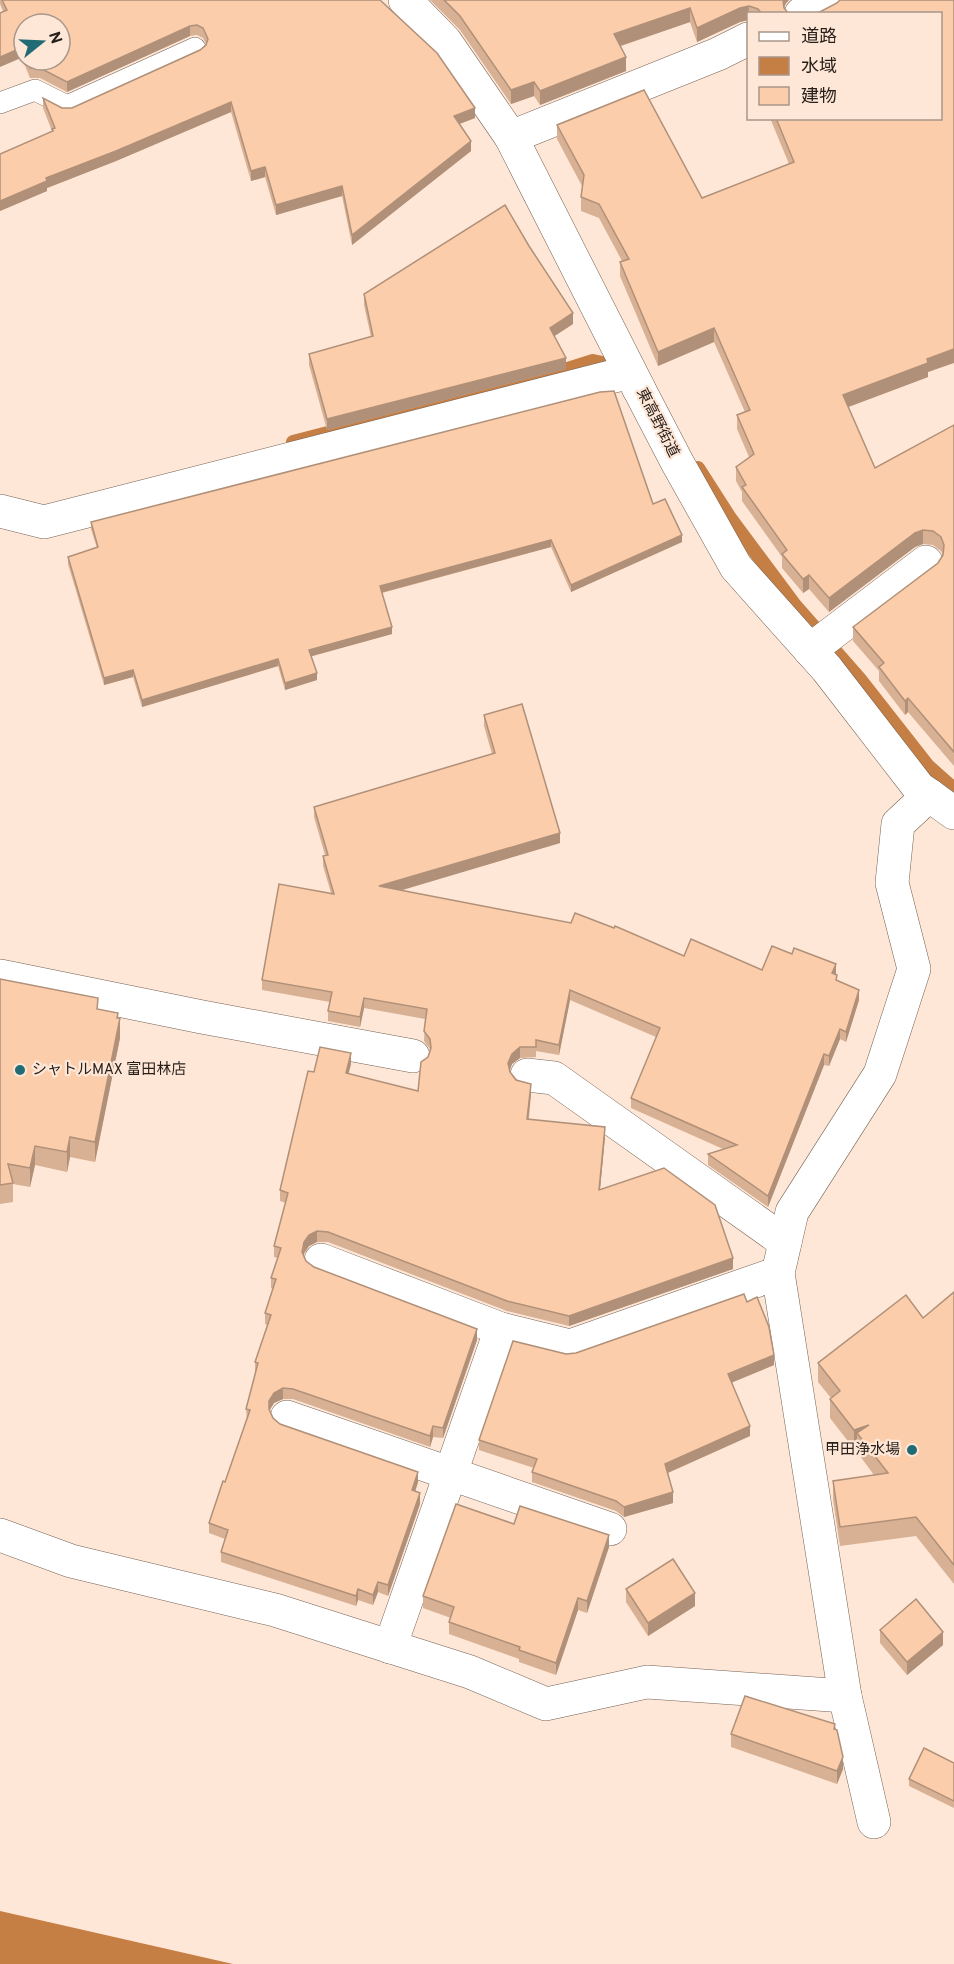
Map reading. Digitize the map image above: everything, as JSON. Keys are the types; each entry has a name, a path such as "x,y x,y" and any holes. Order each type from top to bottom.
{"street":[{"name":"東高野街道","path":"405,0 445,41 511,137 677,462 736,567 827,669 919,788 941,804"},
{"path":"511,137 718,54 747,40"},
{"path":"0,511 44,522 635,380"},
{"path":"810,650 926,562"},
{"path":"874,1822 845,1696 782,1258 792,1212 880,1074 914,969 892,883 898,824 941,804"},
{"path":"0,976 202,1017 414,1056"},
{"path":"527,1075 554,1078 782,1258"},
{"path":"321,1260 501,1329 570,1346 782,1258"},
{"path":"390,1647 501,1329"},
{"path":"287,1417 610,1529"},
{"path":"0,1535 71,1561 275,1610 470,1672 546,1704 647,1682 845,1696"}],"lane":[{"path":"0,103 35,90 67,106 195,48"}],"water":[{"path":"0,1911 233,1964 0,1964"}],"building":[{"path":"2,0 380,0 437,53 475,108 454,116 471,141 352,235 342,186 276,205 265,167 251,171 231,102 46,178 47,181 0,201 0,154 53,131 52,129 55,128 43,98 62,108 72,108 200,50 206,45 208,39 203,28 197,25 190,26 67,82 48,72 72,72 72,12 12,12 12,52 0,57 0,13 7,10"},
{"path":"444,0 783,0 787,12 760,12 749,6 697,28 690,8 614,34 626,57 540,91 534,82 511,90 460,16"},
{"path":"840,0 954,0 954,349 927,359 928,363 843,395 875,468 954,425 954,752 908,698 905,701 879,667 884,663 853,627 938,563 943,555 944,545 941,537 933,531 923,530 915,533 829,598 809,575 803,579 782,554 787,550 742,487 746,485 736,467 754,454 737,415 750,410 714,328 658,352 620,262 629,259 599,204 581,197 584,175 557,125 644,90 702,198 794,162 777,120 942,120 942,12 820,12"},
{"path":"505,205 573,313 550,328 566,358 327,419 309,354 373,336 364,294"},
{"path":"614,391 653,504 665,499 682,535 571,585 551,540 380,586 392,627 309,650 317,673 285,683 278,659 142,700 133,670 104,678 68,557 98,547 91,522 600,392"},
{"path":"522,704 560,833 379,886 571,923 575,913 614,928 615,926 684,956 691,939 762,970 772,946 792,954 794,948 836,964 832,973 837,975 836,980 859,990 846,1032 840,1029 829,1056 824,1054 768,1196 708,1154 737,1145 631,1098 660,1028 570,990 559,1045 536,1040 536,1047 520,1047 512,1054 508,1063 510,1072 516,1080 531,1084 527,1119 605,1127 599,1190 664,1168 715,1205 733,1258 569,1316 507,1301 328,1232 317,1231 309,1235 304,1242 302,1252 306,1261 314,1267 477,1329 443,1428 433,1426 430,1436 293,1389 283,1388 274,1393 269,1401 269,1409 273,1418 280,1424 418,1472 412,1490 420,1493 388,1585 378,1582 373,1595 358,1589 356,1596 221,1552 228,1530 209,1523 250,1410 246,1409 258,1363 255,1362 271,1315 265,1313 276,1279 271,1278 281,1248 274,1246 288,1193 280,1190 308,1071 314,1072 320,1047 351,1053 346,1073 418,1091 421,1062 428,1057 431,1048 430,1039 424,1031 427,1009 364,998 360,1017 328,1011 332,992 262,980 279,884 334,894 323,856 328,855 314,807 495,753 484,715"},
{"path":"0,979 98,998 97,1009 118,1013 117,1018 120,1018 95,1142 70,1137 67,1152 35,1146 30,1168 8,1164 13,1183 0,1185"},
{"name":"甲田浄水場","path":"954,1292 954,1565 916,1517 840,1527 833,1481 888,1473 857,1433 869,1425 854,1430 830,1399 840,1391 818,1363 906,1295 923,1318"},
{"path":"744,1294 747,1302 757,1297 769,1327 774,1355 728,1374 750,1426 665,1464 673,1492 624,1507 616,1501 532,1472 537,1459 479,1440 513,1341 566,1354 576,1353"},
{"path":"456,1504 514,1524 520,1506 609,1535 587,1601 578,1598 556,1663 519,1650 520,1647 449,1622 454,1607 423,1596"},
{"path":"673,1559 695,1593 648,1623 626,1589"},
{"path":"916,1599 943,1632 907,1662 880,1630"},
{"path":"745,1696 835,1724 834,1729 837,1730 843,1757 837,1771 731,1734"},
{"path":"924,1748 954,1763 954,1801 909,1779"}],"waterway":[{"path":"293,442 533,380 593,361 616,366"},
{"path":"698,468 730,518 794,604 859,678 928,766 954,789"}],"place":[{"name":"シャトルMAX 富田林店","path":"20,1070"},
{"name":"甲田浄水場","path":"912,1450"}]}
